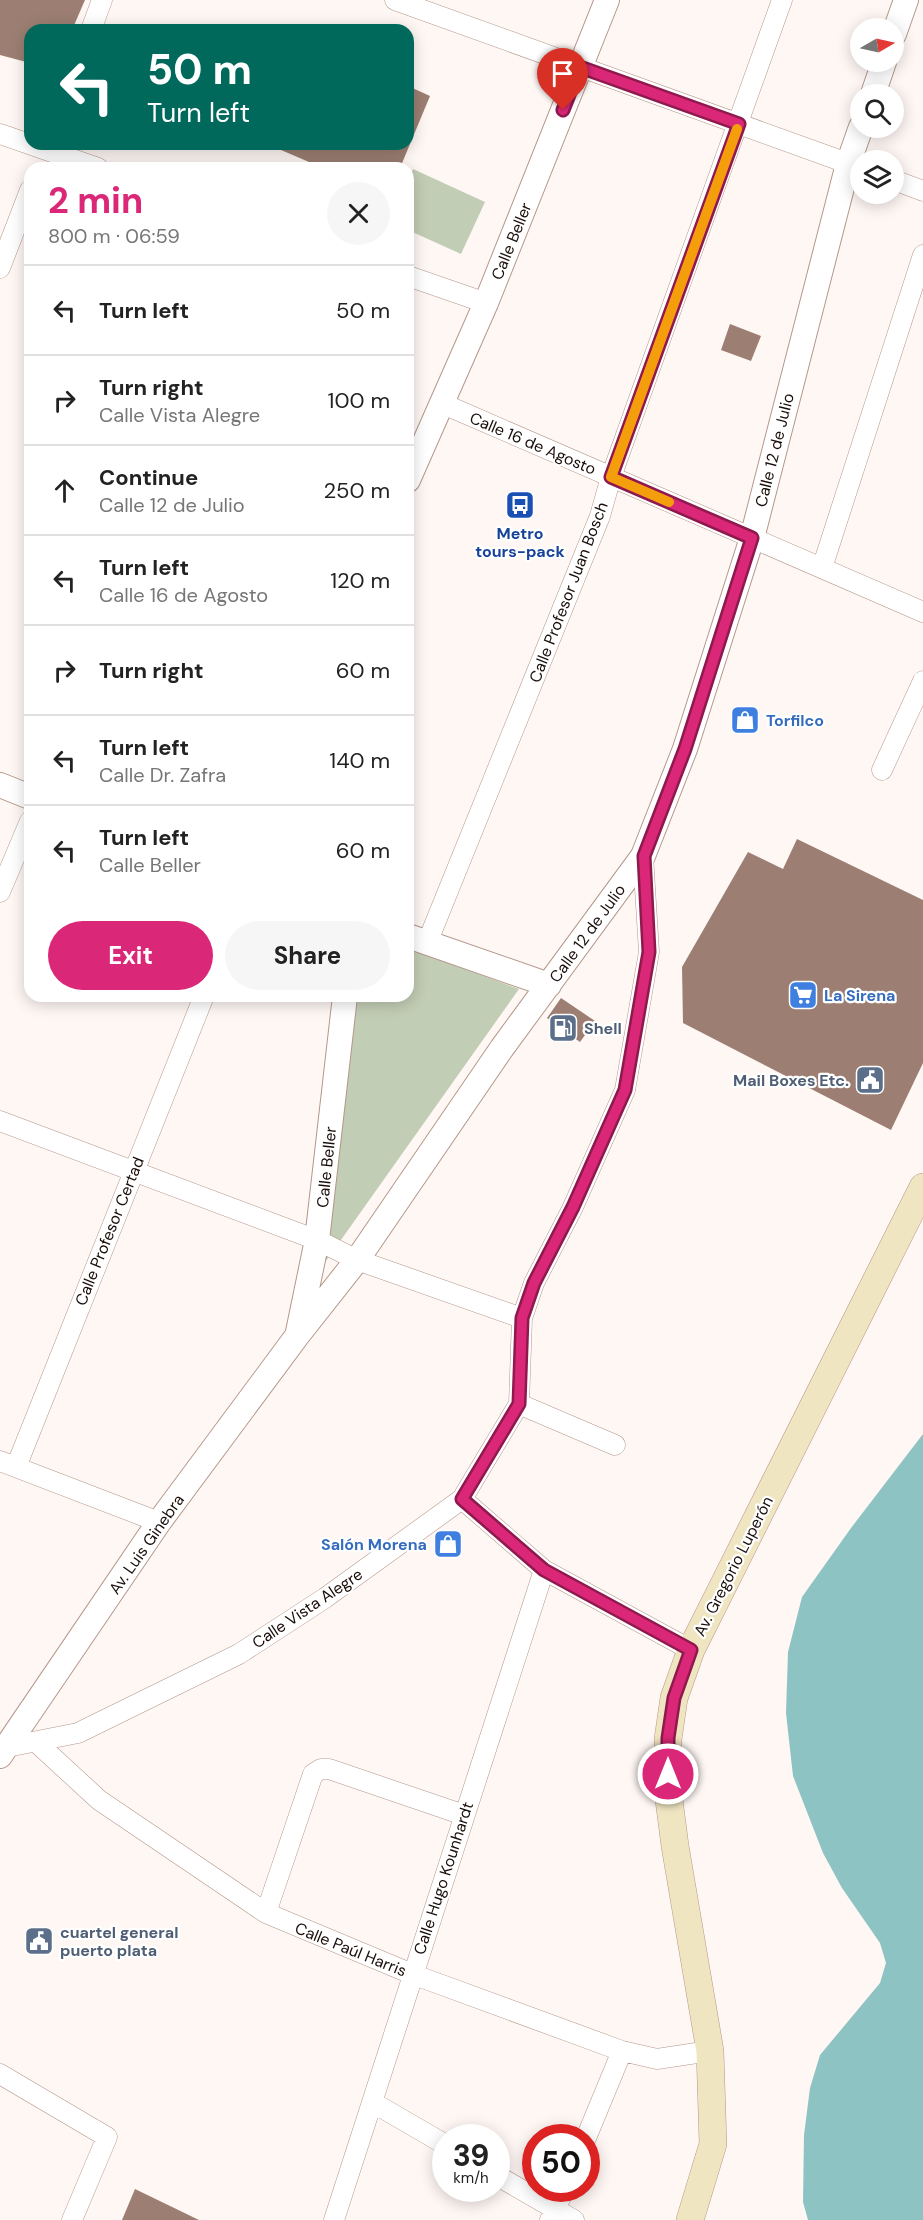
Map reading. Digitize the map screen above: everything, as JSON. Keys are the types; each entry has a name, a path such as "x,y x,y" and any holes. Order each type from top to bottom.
{"main road":[{"name":"Av. Gregorio Luperón","path":"690,2220 713,2144 710,2050 668,1792 669,1729 674,1698 691,1650 923,1187"}],"street":[{"path":"92,24 102,0"},
{"path":"395,0 428,6 580,67 850,165"},
{"name":"Calle Beller","path":"414,466 486,303 607,0"},
{"name":"Calle Profesor Juan Bosch","path":"418,940 600,516 611,477 782,0"},
{"path":"900,18 906,0"},
{"path":"0,134 24,145"},
{"path":"44,154 75,162"},
{"name":"Calle 12 de Julio","path":"297,1336 357,1260 502,1048 644,856 685,749 752,538 850,181"},
{"path":"904,184 923,191"},
{"path":"0,268 24,206"},
{"path":"822,568 923,255"},
{"path":"414,278 486,303"},
{"name":"Calle 16 de Agosto","path":"441,403 923,612"},
{"path":"882,770 923,681"},
{"path":"0,785 24,795"},
{"path":"0,892 24,835"},
{"name":"Calle Vista Alegre","path":"4,1752 78,1733 239,1654 325,1598 462,1499 519,1404 522,1318 534,1283 573,1207 625,1090 649,952 644,856"},
{"path":"418,940 549,985"},
{"name":"Calle Profesor Certad","path":"8,1464 133,1171 202,1002"},
{"name":"Calle Beller","path":"297,1336 317,1240 344,1002"},
{"path":"0,1121 317,1240 357,1260 522,1318"},
{"name":"Av. Luis Ginebra","path":"4,1752 159,1522 297,1336"},
{"path":"519,1404 615,1445"},
{"path":"8,1464 159,1522"},
{"path":"462,1499 544,1570 691,1650"},
{"name":"Calle Hugo Kounhardt","path":"334,2220 544,1570"},
{"name":"Calle Paúl Harris","path":"36,1742 99,1800 266,1914 412,1974 622,2051 657,2059 710,2050"},
{"path":"266,1914 313,1774 321,1769 329,1769 464,1815"},
{"path":"592,2124 622,2051"},
{"path":"0,2074 107,2137 72,2220"},
{"path":"372,2102 432,2137"},
{"path":"510,2185 553,2215 574,2220"}],"green space":[{"path":"414,169 485,202 461,254 414,233"},
{"path":"414,950 519,989 309,1285 349,1002 414,1002"}],"water":[{"path":"923,1434 923,2220 808,2220 803,2202 804,2135 810,2088 820,2055 880,1983 886,1963 880,1943 842,1888 823,1853 793,1776 786,1713 788,1652 802,1597"}],"building":[{"path":"0,0 85,0 75,24 24,24 24,61 0,55"},
{"path":"414,89 430,96 414,134"},
{"path":"281,150 408,150 402,162 309,162"},
{"path":"730,324 761,336 751,361 721,350"},
{"name":"La Sirena","path":"797,839 923,900 923,1063 891,1130 683,1023 682,967 748,852 783,869"},
{"path":"561,998 595,1021 580,1042 547,1018"},
{"path":"135,2189 199,2220 122,2220"}],"slow traffic":[{"path":"669,502 611,477 737,129"}],"place":[{"name":"Metro tours-pack","path":"520,505"},
{"name":"Torfilco","path":"745,720"},
{"name":"La Sirena","path":"803,995"},
{"name":"Shell","path":"563,1028"},
{"name":"Mail Boxes Etc.","path":"870,1080"},
{"name":"Salón Morena","path":"448,1544"},
{"name":"cuartel general puerto plata","path":"39,1941"}],"route":[{"path":"563,110 580,67 739,124 611,477 752,538 685,749 644,856 649,952 625,1090 573,1207 534,1283 522,1318 519,1404 462,1499 544,1570 691,1650 674,1698 668,1738 668,1774"}]}
